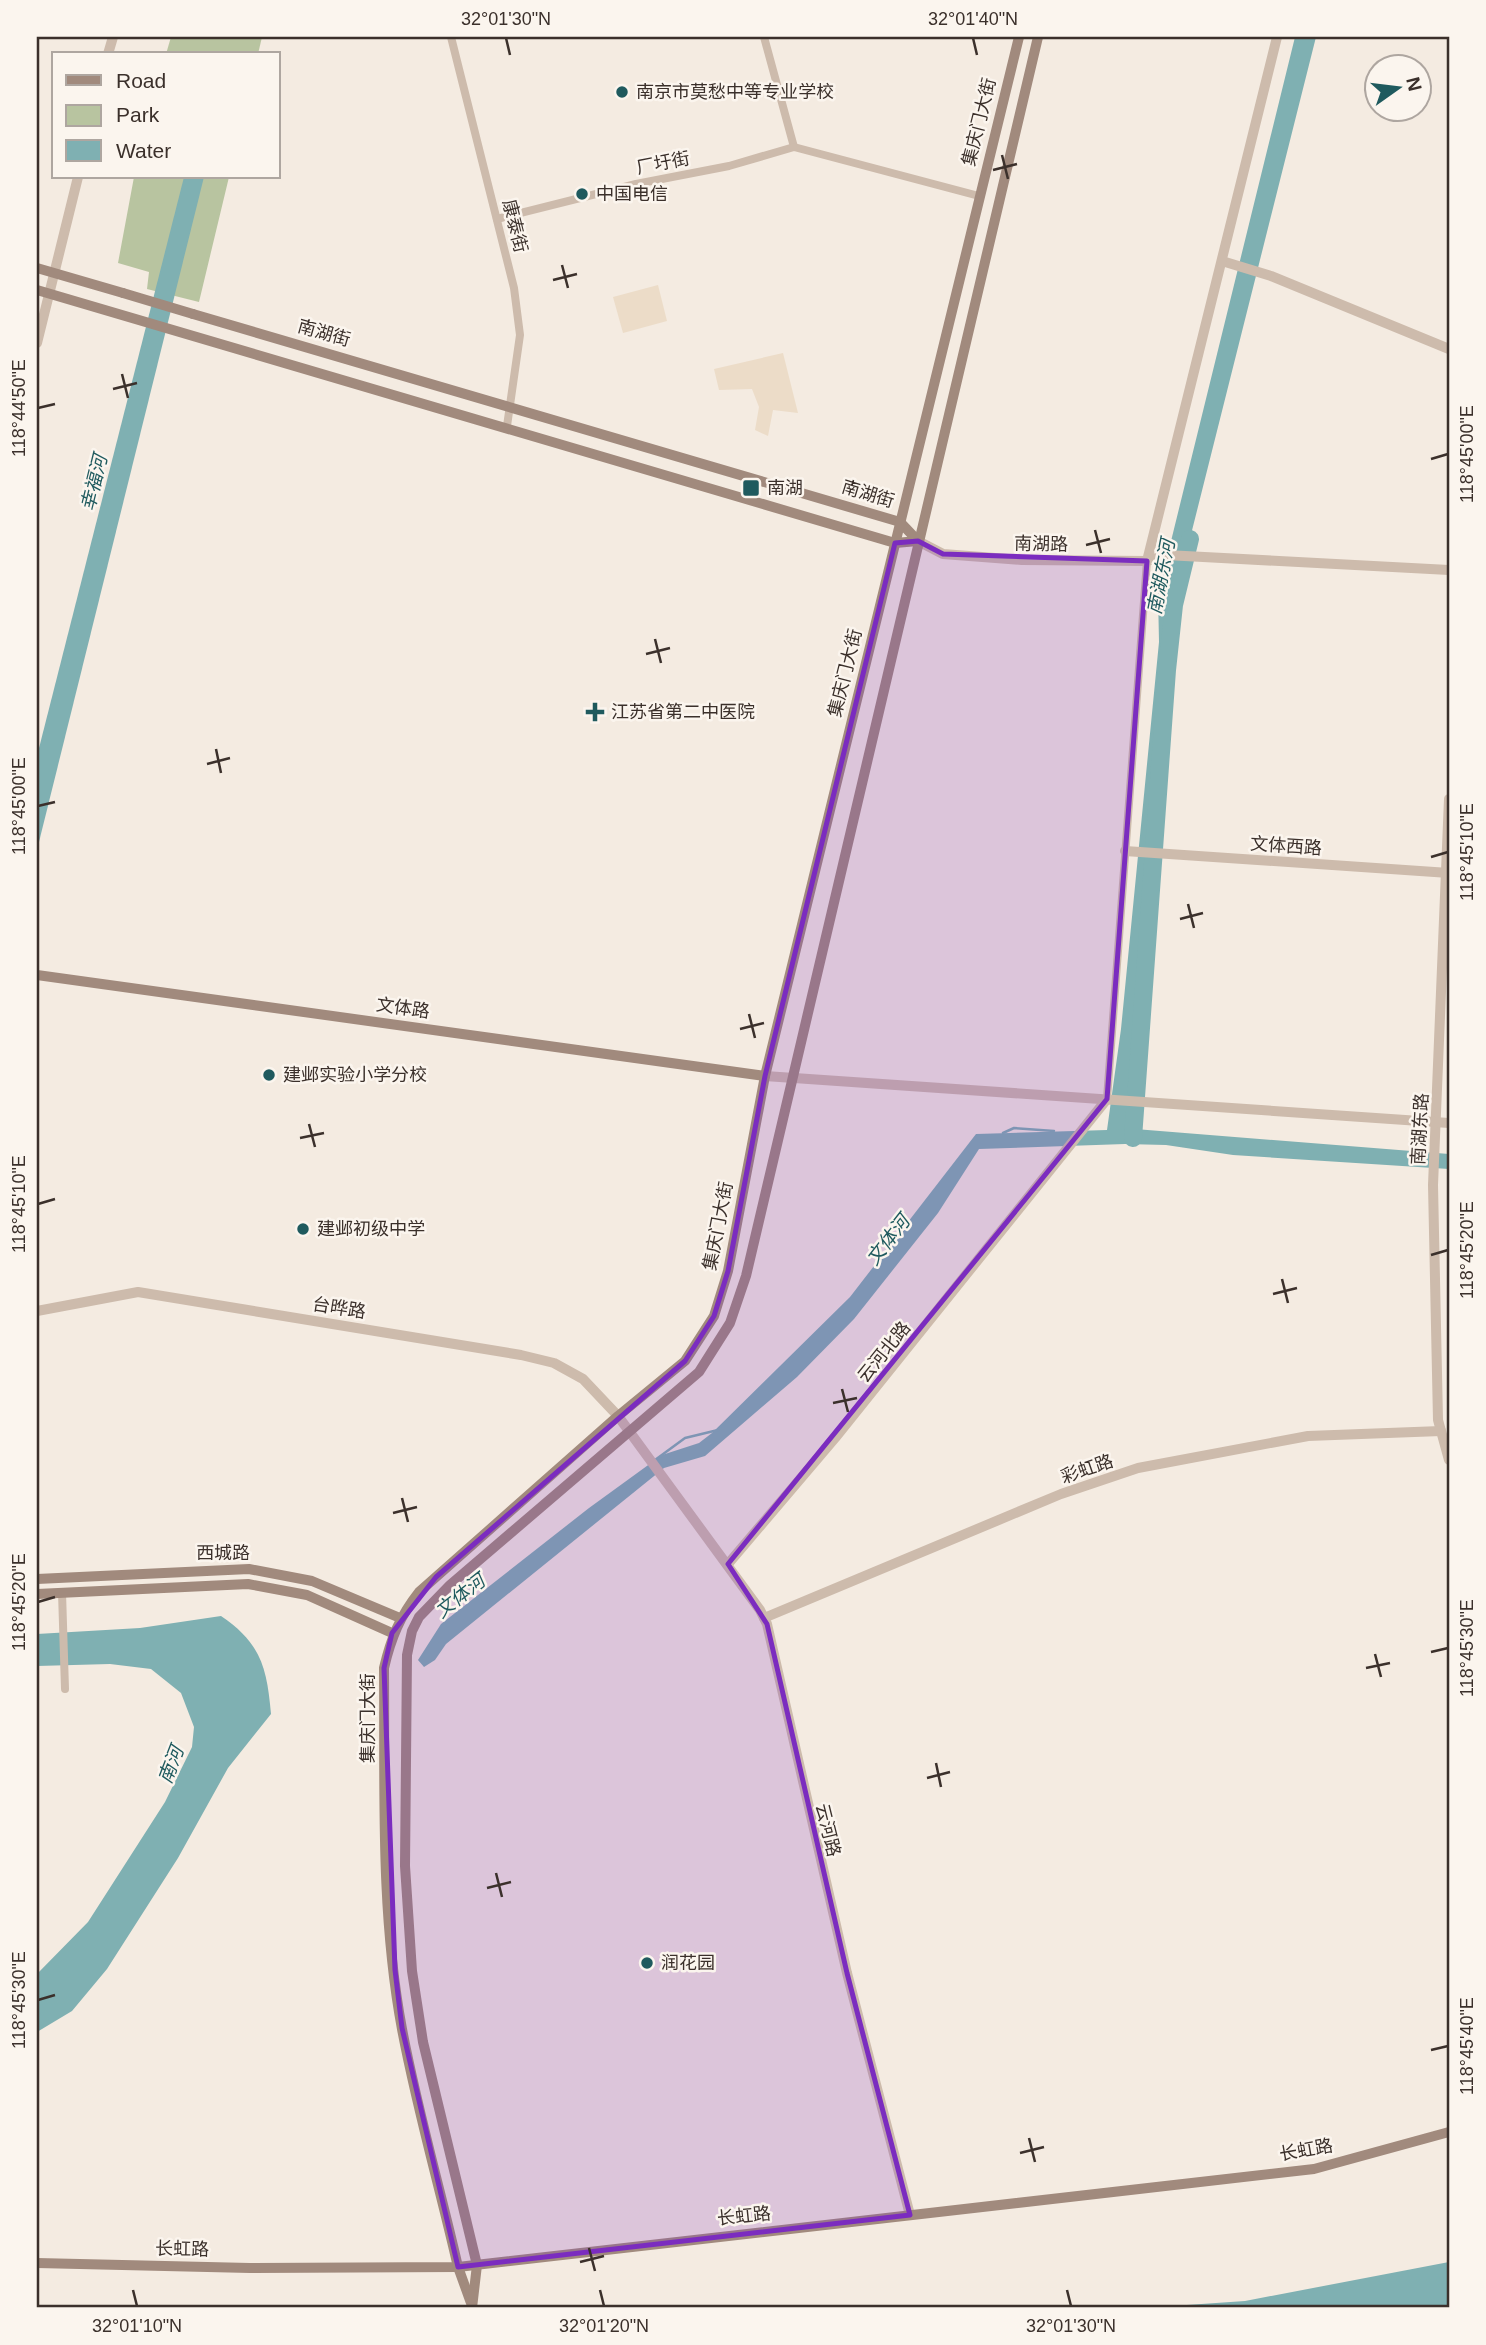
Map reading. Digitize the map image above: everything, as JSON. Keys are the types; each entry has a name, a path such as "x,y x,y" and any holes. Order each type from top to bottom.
{"main road":[{"name":"集庆门大街","path":"472,2306 458,2267 402,2028 389,1917 384,1668 392,1633 400,1619 436,1577 618,1416 685,1361 714,1316 729,1271 765,1076 1019,37"},
{"name":"集庆门大街","path":"472,2306 477,2265 423,2042 412,1971 405,1866 405,1716 407,1655 412,1631 429,1605 629,1429 699,1372 730,1324 746,1276 1038,37"},
{"name":"南湖街","path":"37,268 900,522 918,541"},
{"path":"37,290 507,426 895,543 918,541"},
{"name":"文体路","path":"37,975 765,1076"},
{"name":"西城路","path":"37,1579 249,1569 312,1581 400,1619"},
{"name":"西城路","path":"37,1594 248,1584 307,1595 392,1633"},
{"name":"长虹路","path":"37,2263 250,2268 458,2267 1314,2169 1449,2132"}],"street":[{"name":"康泰街","path":"451,37 514,288 520,334 507,426"},
{"path":"765,37 794,147 979,196"},
{"path":"1109,1100 1147,561 1277,37"},
{"name":"厂圩街","path":"497,219 636,184 729,166 794,147"},
{"path":"37,344 78,178"},
{"path":"1222,261 1271,276 1449,349"},
{"name":"南湖路","path":"918,541 943,554 1022,560 1147,561 1166,555 1449,570"},
{"name":"南湖东路","path":"1449,799 1433,1185 1437,1393 1441,1431 1449,1460"},
{"name":"文体西路","path":"1125,851 1447,873"},
{"path":"765,1076 1449,1124"},
{"name":"云河北路","path":"728,1564 835,1438 1109,1100"},
{"name":"台晔路","path":"37,1311 120,1293 138,1292 521,1355 554,1363 583,1379 618,1416 644,1450"},
{"name":"彩虹路","path":"764,1618 1061,1494 1138,1468 1308,1436 1441,1431"},
{"name":"云河路","path":"644,1450 764,1618 847,1973 910,2215"},
{"path":"62,1592 65,1689"}],"highlighted area":[{"path":"918,541 943,554 1147,561 1107,1099 728,1564 767,1624 847,1973 910,2215 458,2267 402,2028 395,1970 384,1668 392,1633 436,1577 685,1361 714,1316 728,1271 765,1076 895,543"}],"green space":[{"path":"171,37 262,37 258,52 167,52"},
{"path":"134,178 229,178 199,302 147,289 149,272 118,263"}],"shaded area":[{"path":"658,285 667,321 623,333 613,297"},
{"path":"783,353 798,413 773,410 768,436 755,430 759,407 752,389 719,390 714,369"}],"water":[{"path":"1295,37 1316,37 1169,622 1143,1011 1131,1126 1135,1129 1449,1154 1449,1169 1233,1155 1166,1145 979,1149 938,1213 854,1319 797,1377 705,1456 664,1468 446,1644 435,1660 424,1667 418,1660 441,1624 589,1508 662,1455 699,1443 712,1433 850,1297 976,1134 1107,1130 1121,1029 1159,642 1158,594"},
{"path":"184,178 204,178 37,850 37,756"},
{"path":"221,1616 245,1636 260,1658 271,1714 228,1768 178,1858 107,1969 72,2011 37,2032 37,1974 88,1922 165,1802 192,1747 194,1727 181,1693 151,1669 110,1664 37,1666 37,1634 140,1628"},
{"path":"1449,2262 1449,2308 1143,2308 1245,2301"}],"waterway":[{"name":"南湖东河","path":"1133,1138 1167,670 1174,605 1190,539"},
{"name":"文体河","path":"1003,1133 1014,1128 1054,1131"},
{"name":"文体河","path":"655,1460 685,1438 718,1430"}],"place":[{"name":"南京市莫愁中等专业学校","path":"622,92"},
{"name":"中国电信","path":"582,194"},
{"name":"南湖","path":"751,488"},
{"name":"江苏省第二中医院","path":"595,712"},
{"name":"建邺实验小学分校","path":"269,1075"},
{"name":"建邺初级中学","path":"303,1229"},
{"name":"润花园","path":"647,1963"}],"water label":[{"name":"幸福河","path":"94,483"},
{"name":"南河","path":"171,1765"}]}
